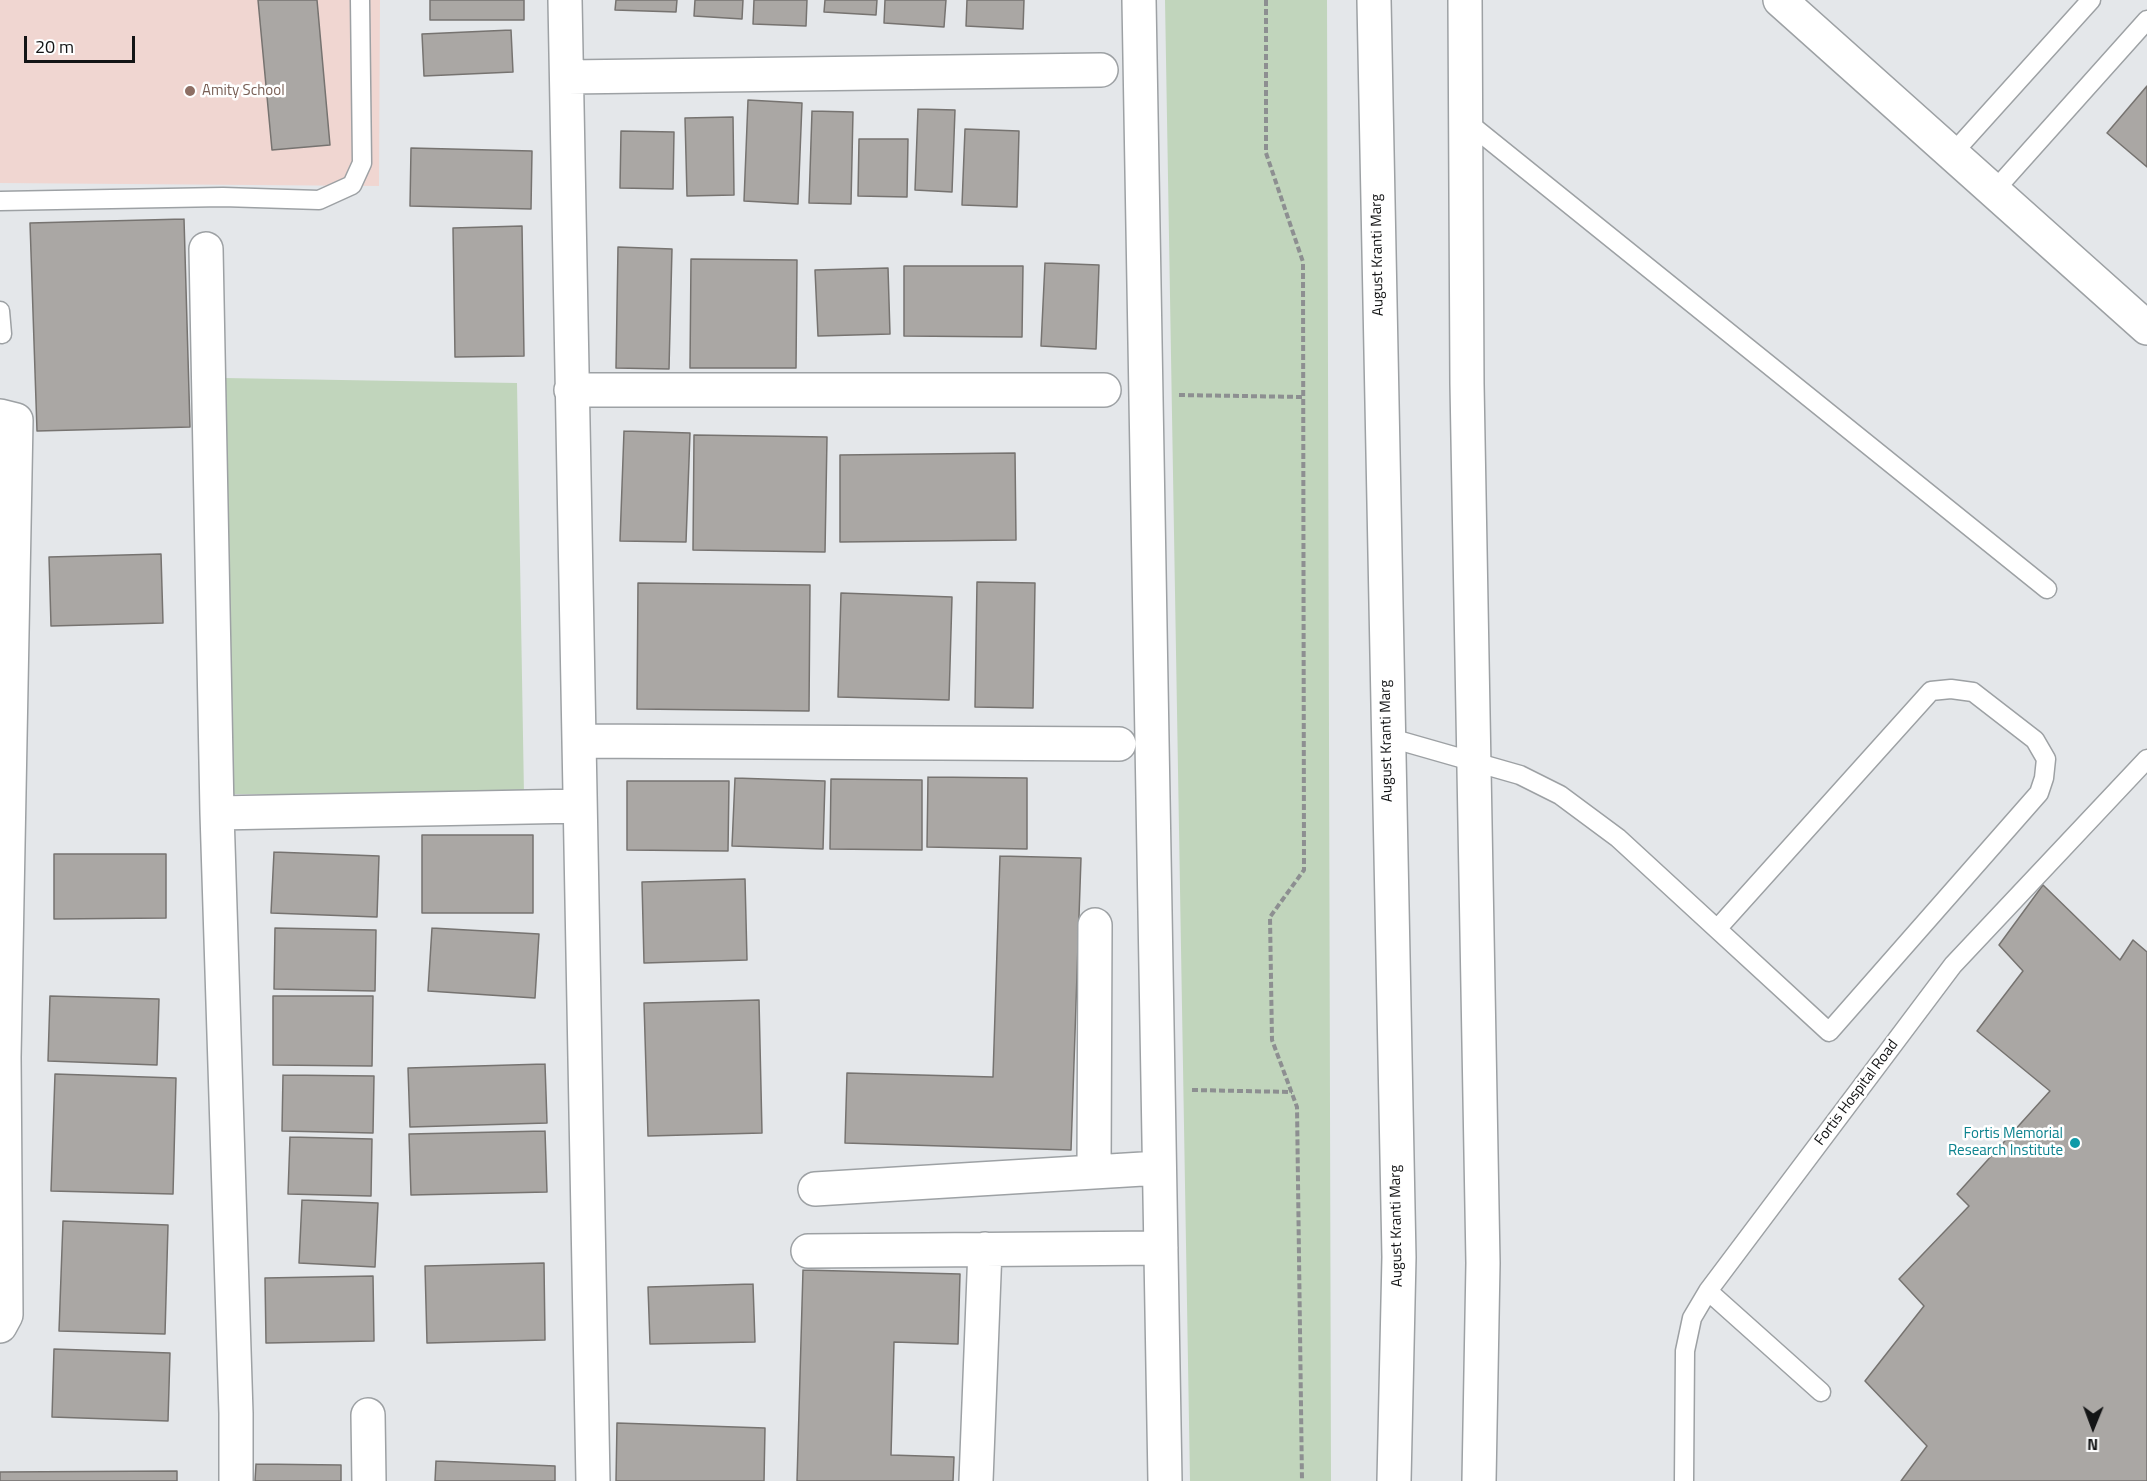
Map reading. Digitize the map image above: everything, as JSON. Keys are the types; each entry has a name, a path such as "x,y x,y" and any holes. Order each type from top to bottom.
{"street":[{"path":"565,0 593,1481"},
{"path":"1139,0 1165,1481"},
{"name":"August Kranti Marg","path":"1374,0 1399,1257 1394,1481"},
{"path":"1465,0 1467,384 1483,1263 1479,1481"},
{"path":"1780,0 2147,328"},
{"path":"568,77 1101,70"},
{"path":"206,249 217,813 236,1413 236,1481"},
{"path":"571,390 1104,390"},
{"path":"0,416 16,420 2,1057 2,1318"},
{"path":"579,741 1119,744"},
{"path":"217,813 580,806"},
{"path":"1094,1170 1095,925"},
{"path":"815,1189 1094,1170 1159,1168"},
{"path":"807,1251 1161,1248"},
{"path":"976,1481 985,1249"},
{"path":"368,1415 369,1481"}],"lane":[{"path":"0,201 223,197 319,200 352,185 362,163 360,0"},
{"path":"1953,153 2091,0"},
{"path":"1994,191 2147,20"},
{"path":"1466,121 2047,589"},
{"path":"0,311 2,334"},
{"path":"1387,737 1520,775 1560,795 1618,838 1829,1032 2039,793 2044,778 2046,759 2035,740 1973,692 1951,689 1931,691 1717,929"},
{"name":"Fortis Hospital Road","path":"1684,1481 1685,1352 1692,1318 1708,1291 1953,965 2147,759"},
{"path":"1708,1291 1821,1392"}],"path":[{"path":"1266,0 1266,153 1303,262 1304,870 1270,916 1272,1040 1297,1107 1302,1481"},
{"path":"1146,395 1303,398"},
{"path":"1158,1090 1292,1092"}],"shaded area":[{"name":"Amity School","path":"0,0 380,0 379,186 0,183"}],"green space":[{"path":"1165,0 1327,0 1331,1481 1190,1481"},
{"path":"224,378 517,383 524,795 212,794"}],"building":[{"path":"258,0 317,0 330,145 272,150"},
{"path":"430,0 524,0 524,20 430,20"},
{"path":"616,0 677,0 676,12 615,10"},
{"path":"695,0 743,0 742,19 694,16"},
{"path":"754,0 807,0 806,26 753,24"},
{"path":"825,0 877,0 876,15 824,12"},
{"path":"885,0 946,0 944,27 884,23"},
{"path":"967,0 1024,0 1023,29 966,26"},
{"path":"511,30 513,72 424,76 422,34"},
{"path":"2147,86 2147,167 2107,133"},
{"path":"748,100 802,103 798,204 744,201"},
{"path":"918,109 955,110 952,192 915,190"},
{"path":"812,111 853,112 851,204 809,203"},
{"path":"733,117 734,195 687,196 685,118"},
{"path":"965,129 1019,131 1017,207 962,205"},
{"path":"621,131 674,132 673,189 620,188"},
{"path":"859,139 908,139 907,197 858,196"},
{"path":"411,148 532,151 531,209 410,206"},
{"path":"184,219 190,427 37,431 30,223"},
{"path":"522,226 524,356 455,357 453,228"},
{"path":"618,247 672,249 669,369 616,368"},
{"path":"691,259 797,260 796,368 690,368"},
{"path":"1045,263 1099,265 1096,349 1041,346"},
{"path":"904,266 1023,266 1022,337 904,336"},
{"path":"888,268 890,334 818,336 815,270"},
{"path":"624,431 690,433 686,542 620,541"},
{"path":"694,435 827,437 825,552 693,550"},
{"path":"1015,453 1016,540 840,542 840,455"},
{"path":"161,554 163,623 51,626 49,557"},
{"path":"977,582 1035,583 1033,708 975,707"},
{"path":"638,583 810,585 809,711 637,709"},
{"path":"841,593 952,597 949,700 838,697"},
{"path":"928,777 1027,778 1027,849 927,847"},
{"path":"735,778 825,781 823,849 732,846"},
{"path":"831,779 922,780 922,850 830,849"},
{"path":"627,781 729,781 728,851 627,850"},
{"path":"422,835 533,835 533,913 422,913"},
{"path":"274,852 379,856 377,917 271,913"},
{"path":"54,854 166,854 166,918 54,919"},
{"path":"1000,856 1081,858 1071,1150 845,1143 847,1073 993,1077"},
{"path":"745,879 747,960 644,963 642,882"},
{"name":"Fortis Memorial Research Institute","path":"2043,885 2120,960 2133,940 2147,952 2147,1481 1901,1481 1927,1446 1865,1381 1924,1306 1899,1279 1969,1206 1957,1194 2050,1091 1977,1031 2023,971 1999,945"},
{"path":"275,928 376,930 375,991 274,989"},
{"path":"432,928 539,934 535,998 428,991"},
{"path":"50,996 159,999 157,1065 48,1061"},
{"path":"273,996 373,996 372,1066 273,1065"},
{"path":"759,1000 762,1133 648,1136 644,1003"},
{"path":"545,1064 547,1123 410,1127 408,1068"},
{"path":"55,1074 176,1078 173,1194 51,1191"},
{"path":"283,1075 374,1076 373,1133 282,1131"},
{"path":"545,1131 547,1192 411,1195 409,1134"},
{"path":"290,1137 372,1139 371,1196 288,1194"},
{"path":"302,1200 378,1203 375,1267 299,1263"},
{"path":"63,1221 168,1225 165,1334 59,1331"},
{"path":"544,1263 545,1340 427,1343 425,1266"},
{"path":"803,1270 960,1274 958,1344 894,1342 891,1455 954,1457 953,1481 797,1481"},
{"path":"373,1276 374,1341 266,1343 265,1278"},
{"path":"753,1284 755,1342 650,1344 648,1287"},
{"path":"54,1349 170,1353 168,1421 52,1417"},
{"path":"617,1423 765,1428 764,1481 616,1481"},
{"path":"436,1461 555,1466 555,1481 435,1481"},
{"path":"256,1464 341,1465 341,1481 255,1481"},
{"path":"177,1471 177,1481 0,1481 0,1472"}],"place":[{"name":"Amity School","path":"190,91"},
{"name":"Fortis Memorial Research Institute","path":"2075,1143"}]}
